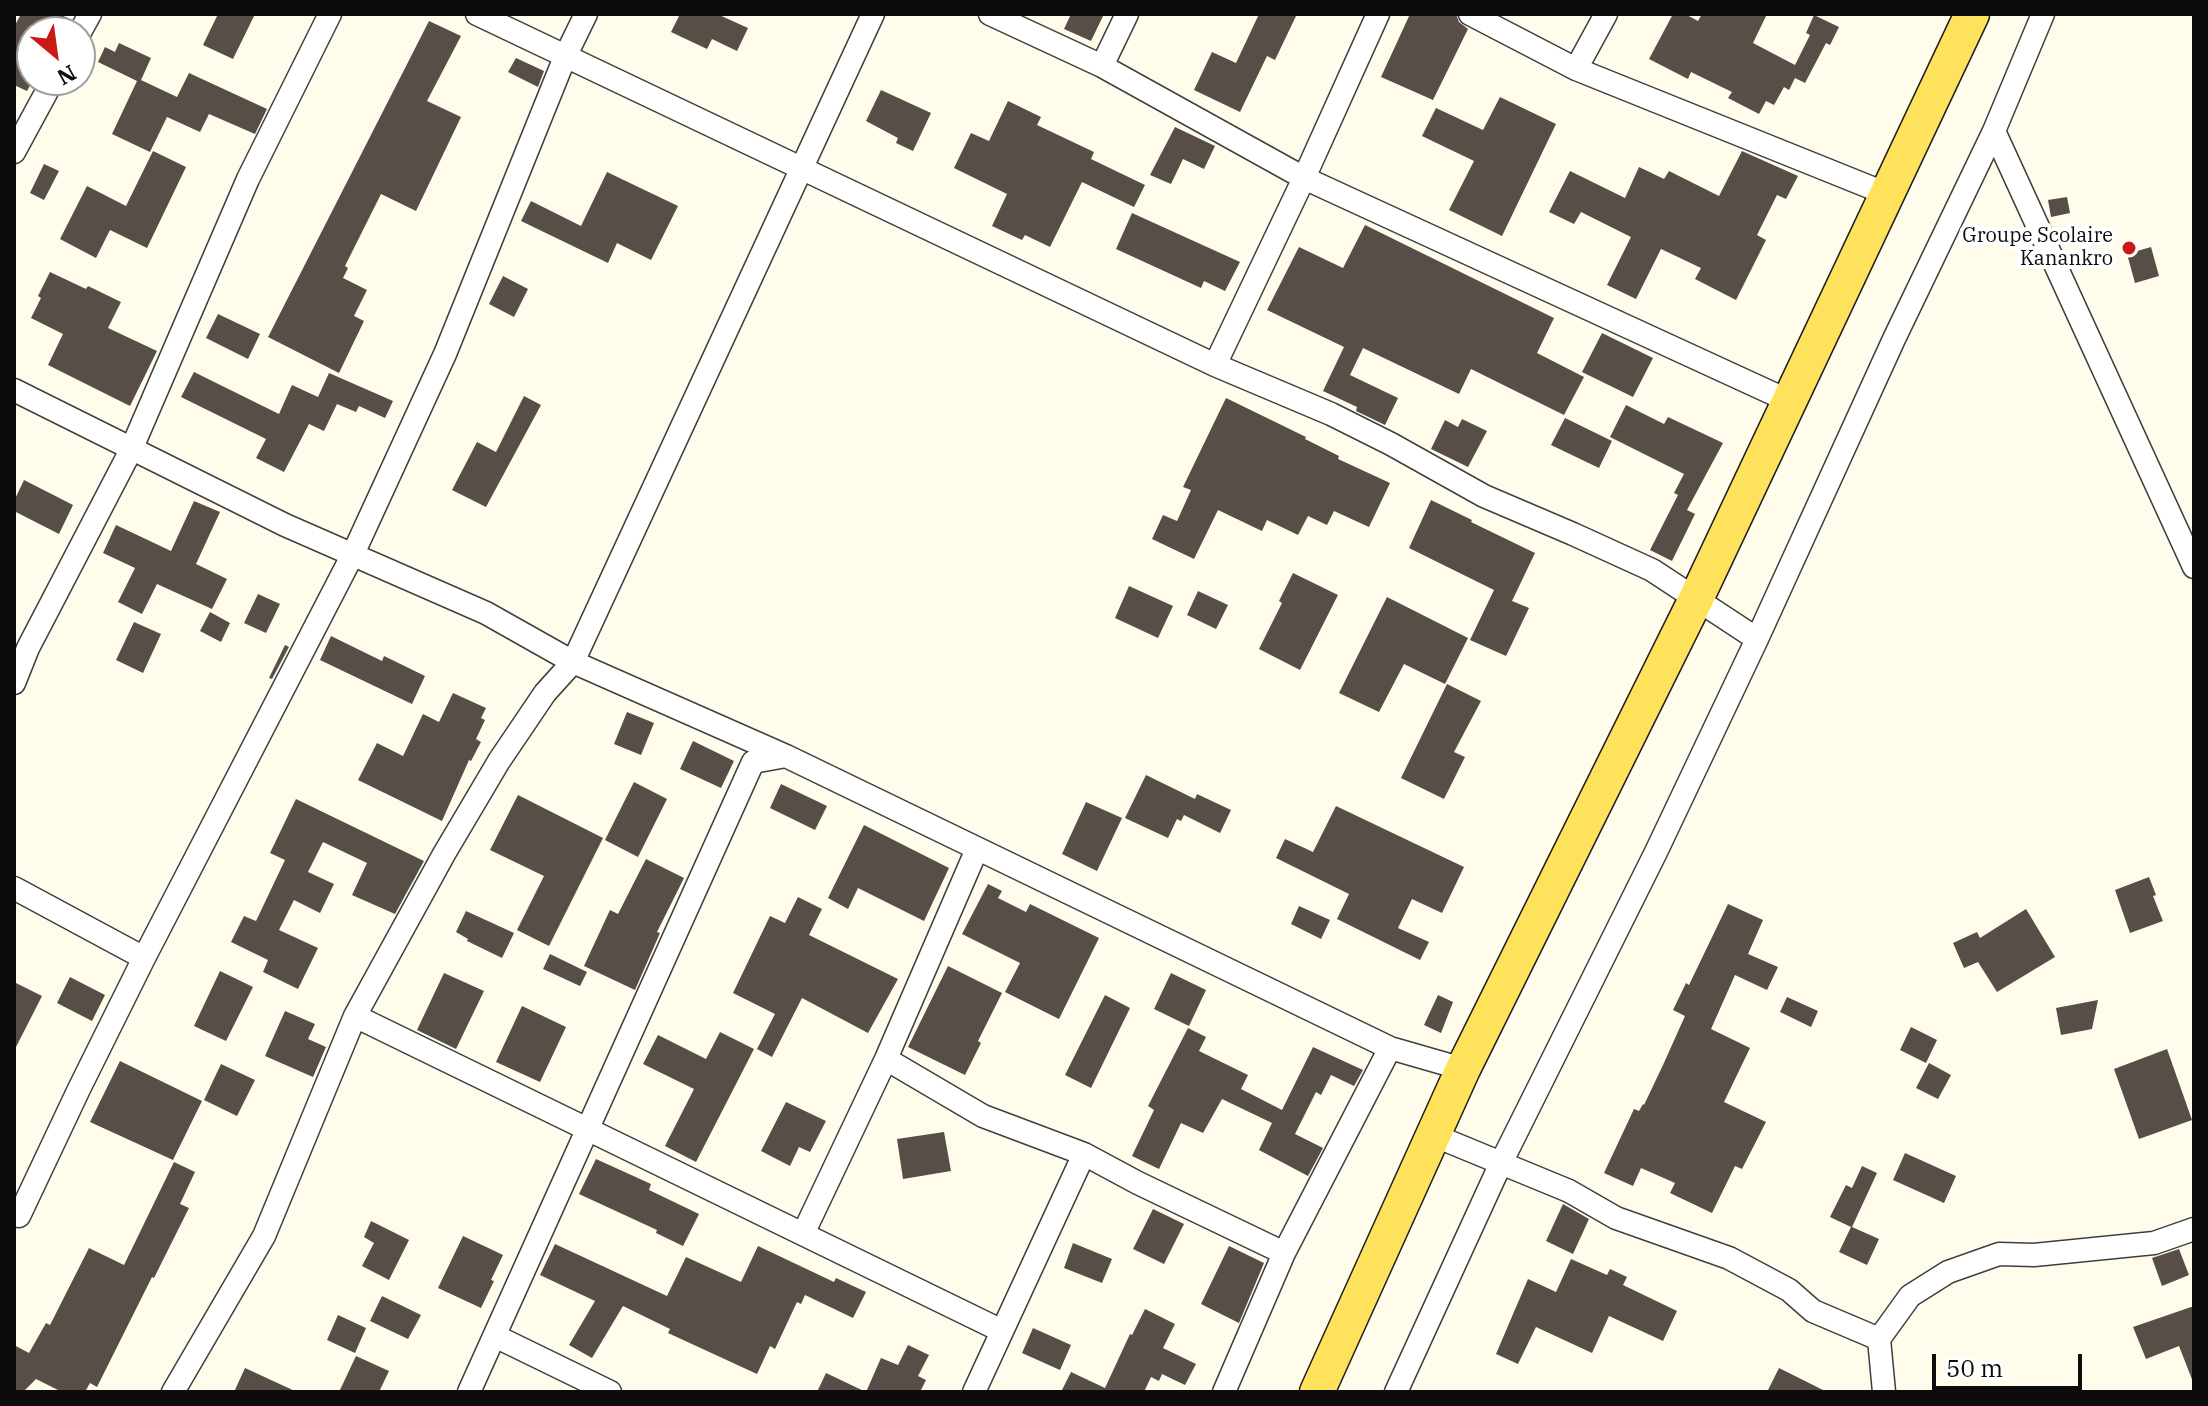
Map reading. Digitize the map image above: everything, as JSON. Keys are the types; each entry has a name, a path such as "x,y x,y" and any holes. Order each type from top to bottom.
{"main road":[{"path":"1317,1392 1463,1069 1696,599 1972,14"}],"street":[{"path":"14,683 28,648 131,450 248,179 330,14"},
{"path":"477,14 1215,365 1331,414 1484,496 1652,570 1757,639"},
{"path":"19,1216 144,958 353,554 445,354 565,57 586,14"},
{"path":"173,1392 264,1236 355,1016 499,761 545,693 573,662 873,14"},
{"path":"990,14 1102,66 1304,178 1789,401"},
{"path":"1102,66 1127,14"},
{"path":"1215,365 1378,14"},
{"path":"1470,14 1576,69 1887,194"},
{"path":"1576,69 1606,14"},
{"path":"1396,1392 1501,1163 1656,852 1757,639 1894,339 1994,131 2043,14"},
{"path":"14,152 44,96"},
{"path":"1994,131 2194,567"},
{"path":"14,390 285,525 486,613 573,662 786,756 1390,1048 1463,1069"},
{"path":"469,1392 753,762 786,756"},
{"path":"803,1234 886,1059 977,849"},
{"path":"14,888 144,958"},
{"path":"355,1016 1002,1331"},
{"path":"1224,1392 1284,1253 1390,1048"},
{"path":"886,1059 983,1116 1084,1154 1284,1253"},
{"path":"1433,1135 1569,1191 1616,1218 1729,1258 1789,1290 1813,1311 1879,1339"},
{"path":"974,1392 1084,1154"},
{"path":"1884,1392 1879,1339 1910,1296 1948,1272 1999,1254 2034,1255 2154,1243 2194,1229"},
{"path":"495,1336 610,1392"}],"building":[{"path":"59,14 64,16 20,16"},
{"path":"218,14 255,14 233,59 203,45"},
{"path":"680,14 717,14 748,28 737,51 712,39 707,49 671,32"},
{"path":"1071,14 1104,14 1091,41 1064,29"},
{"path":"1259,14 1297,14 1275,60 1267,56 1240,112 1194,90 1212,52 1236,63"},
{"path":"1410,14 1456,14 1459,22 1468,29 1433,100 1381,77"},
{"path":"1673,14 1685,14 1698,21 1702,14 1767,14 1753,43 1795,65 1810,35 1806,33 1814,15 1839,27 1830,45 1826,43 1805,83 1795,78 1789,90 1784,87 1774,105 1766,101 1759,114 1728,98 1732,92 1691,72 1688,79 1649,59"},
{"path":"429,21 461,36 427,101 461,117 416,211 381,194 345,266 348,268 343,278 367,290 354,316 364,321 339,373 268,337"},
{"path":"16,23 16,86 14,85"},
{"path":"119,43 151,58 141,80 177,97 189,73 267,109 255,134 209,114 200,132 167,117 150,152 112,134 137,81 98,62 105,47 115,52"},
{"path":"516,58 544,71 538,87 508,72"},
{"path":"881,90 931,113 913,151 896,143 898,138 866,121"},
{"path":"1500,97 1556,124 1502,236 1449,210 1474,161 1422,136 1436,108 1483,130"},
{"path":"1008,101 1041,117 1037,125 1094,152 1091,159 1145,185 1134,207 1082,182 1050,247 1025,235 1022,240 992,226 1007,194 954,168 971,133 989,141"},
{"path":"1175,127 1215,146 1204,169 1183,159 1171,184 1150,175"},
{"path":"153,151 186,167 147,248 110,230 96,258 60,239 87,186 126,206"},
{"path":"1742,151 1798,176 1786,199 1777,195 1757,235 1766,240 1736,300 1695,279 1701,268 1661,249 1636,299 1607,285 1631,237 1581,212 1574,224 1549,212 1570,171 1625,198 1639,167 1664,179 1669,171 1719,196"},
{"path":"44,164 59,171 44,200 30,193"},
{"path":"607,172 678,206 651,260 617,243 608,263 521,221 531,201 581,226"},
{"path":"2067,197 2070,213 2051,217 2048,200"},
{"path":"1132,213 1240,262 1225,291 1204,281 1201,288 1116,249"},
{"path":"1365,225 1554,318 1537,353 1584,377 1564,415 1471,369 1459,394 1363,348 1350,375 1398,398 1385,425 1323,391 1344,347 1267,310 1299,247 1343,268"},
{"path":"2151,247 2159,276 2135,283 2127,254"},
{"path":"50,272 121,302 108,328 157,351 130,406 48,365 63,334 31,318"},
{"path":"503,276 528,289 514,317 489,304"},
{"path":"218,314 260,334 248,359 206,338"},
{"path":"1602,333 1653,358 1633,397 1582,372"},
{"path":"194,372 279,414 292,385 318,397 329,373 393,401 385,418 359,406 356,412 337,404 324,431 309,424 284,472 256,458 266,439 181,397"},
{"path":"524,396 541,405 486,507 452,490 477,442 496,452"},
{"path":"1226,398 1306,437 1339,456 1338,459 1390,483 1369,527 1334,511 1327,525 1308,516 1298,535 1267,520 1262,531 1218,510 1194,559 1152,539 1163,515 1177,521 1191,490 1183,487"},
{"path":"1626,405 1664,424 1668,417 1723,443 1687,510 1695,514 1672,561 1650,550 1678,495 1674,493 1684,474 1610,437"},
{"path":"1565,418 1612,441 1599,468 1551,445"},
{"path":"1462,419 1487,431 1468,467 1431,449 1445,420 1458,427"},
{"path":"24,480 73,505 59,534 14,511 14,501"},
{"path":"1431,500 1535,553 1512,601 1529,608 1506,656 1470,640 1494,590 1409,548"},
{"path":"194,501 220,512 196,564 227,579 212,609 157,584 142,614 118,602 135,568 103,553 116,525 171,551"},
{"path":"1293,573 1338,595 1300,670 1259,649"},
{"path":"1129,586 1173,606 1158,638 1115,618"},
{"path":"1198,591 1228,605 1216,629 1187,615"},
{"path":"258,594 280,604 266,633 244,623"},
{"path":"1387,597 1468,638 1445,684 1404,664 1379,712 1339,693"},
{"path":"210,612 230,623 221,642 200,631"},
{"path":"134,622 161,634 143,673 116,660"},
{"path":"331,636 382,661 384,656 425,676 412,704 320,660"},
{"path":"285,645 289,647 272,679 269,678"},
{"path":"1447,684 1481,701 1454,752 1465,757 1444,799 1401,778"},
{"path":"453,693 486,708 481,718 485,720 476,739 481,742 469,760 442,821 358,780 377,743 403,756 423,714 439,722"},
{"path":"627,712 654,723 641,755 614,744"},
{"path":"693,741 734,761 721,788 680,769"},
{"path":"1146,775 1195,799 1197,794 1231,810 1220,833 1184,815 1181,821 1177,819 1168,838 1125,818"},
{"path":"634,782 667,799 638,857 605,840"},
{"path":"781,784 827,806 815,830 770,808"},
{"path":"518,795 603,838 549,946 517,930 544,876 490,850"},
{"path":"296,799 424,861 395,914 352,895 367,863 323,842 308,872 334,884 320,913 294,900 279,930 318,948 298,989 263,972 268,960 231,942 244,916 256,921 285,860 270,853"},
{"path":"1086,802 1122,818 1097,871 1062,854"},
{"path":"1336,806 1464,867 1442,913 1412,899 1398,928 1429,942 1420,960 1337,919 1349,894 1276,858 1285,839 1313,852"},
{"path":"864,825 949,868 924,921 858,888 848,909 828,898"},
{"path":"646,859 684,878 657,932 660,933 635,990 584,966 610,910 618,914"},
{"path":"2149,877 2163,921 2130,933 2115,890"},
{"path":"988,884 1002,891 998,898 1026,912 1030,904 1099,938 1059,1019 1005,992 1020,963 962,934"},
{"path":"798,897 822,909 809,935 898,979 868,1033 802,998 772,1057 757,1049 775,1014 733,993 770,916 785,923"},
{"path":"1728,904 1763,920 1748,954 1778,967 1767,990 1735,975 1711,1029 1750,1048 1724,1102 1766,1122 1742,1169 1735,1166 1712,1213 1670,1193 1675,1183 1641,1168 1633,1186 1604,1173 1634,1109 1639,1111 1644,1105 1663,1065 1685,1016 1673,1010 1686,983 1689,985"},
{"path":"1299,906 1330,920 1321,939 1291,924"},
{"path":"2026,909 2055,957 1997,992 1978,962 1964,968 1953,943 1977,932 1980,938"},
{"path":"466,911 514,933 502,958 467,941 456,932"},
{"path":"550,954 587,972 580,986 543,969"},
{"path":"948,966 1002,993 965,1075 908,1047"},
{"path":"220,971 253,987 226,1041 194,1026"},
{"path":"444,973 484,991 456,1049 417,1030"},
{"path":"1171,973 1206,990 1189,1026 1154,1009"},
{"path":"70,977 105,995 92,1021 57,1003"},
{"path":"14,982 42,996 14,1051"},
{"path":"1105,995 1130,1008 1091,1088 1065,1075"},
{"path":"1438,995 1453,1002 1441,1033 1424,1025"},
{"path":"1787,997 1818,1011 1811,1027 1780,1012"},
{"path":"2098,1000 2092,1029 2061,1035 2056,1008"},
{"path":"522,1006 566,1027 540,1082 496,1062"},
{"path":"285,1011 315,1024 308,1039 326,1047 313,1077 265,1056"},
{"path":"1911,1027 1937,1040 1926,1063 1900,1050"},
{"path":"1188,1028 1206,1037 1199,1051 1248,1075 1241,1089 1282,1110 1313,1047 1363,1070 1354,1086 1331,1075 1321,1095 1316,1092 1295,1134 1323,1148 1308,1176 1259,1150 1272,1123 1222,1099 1203,1133 1181,1123 1159,1169 1132,1156 1154,1110 1148,1106"},
{"path":"720,1032 754,1049 696,1162 665,1146 694,1089 643,1064 658,1035 706,1059"},
{"path":"2167,1049 2192,1120 2139,1139 2114,1069"},
{"path":"120,1061 202,1101 173,1160 90,1122"},
{"path":"1929,1063 1951,1075 1938,1099 1916,1088"},
{"path":"221,1064 255,1080 237,1116 204,1100"},
{"path":"786,1102 826,1121 810,1152 799,1147 790,1166 761,1151"},
{"path":"944,1132 951,1171 903,1179 897,1139"},
{"path":"1905,1153 1956,1176 1944,1203 1893,1180"},
{"path":"596,1159 651,1184 649,1190 699,1214 683,1246 656,1233 657,1230 579,1194"},
{"path":"174,1162 195,1172 180,1204 189,1208 97,1387 90,1383 85,1392 62,1392 36,1379 23,1392 14,1392 14,1345 29,1353 46,1323 50,1325 89,1248 124,1265"},
{"path":"1862,1166 1877,1173 1852,1227 1879,1239 1867,1265 1839,1252 1851,1227 1830,1217 1846,1185 1852,1188"},
{"path":"1563,1204 1589,1219 1573,1254 1546,1241"},
{"path":"1153,1209 1184,1224 1164,1264 1133,1249"},
{"path":"371,1221 409,1240 389,1280 362,1266 374,1243 364,1237"},
{"path":"463,1236 503,1255 481,1308 438,1288"},
{"path":"1073,1243 1112,1259 1102,1283 1064,1268"},
{"path":"555,1244 667,1296 686,1257 741,1282 758,1246 834,1282 836,1278 866,1292 853,1318 805,1295 801,1304 797,1302 775,1349 770,1346 757,1374 668,1333 670,1329 623,1306 592,1358 569,1345 595,1301 540,1275"},
{"path":"1229,1246 1264,1263 1239,1323 1201,1304"},
{"path":"2179,1249 2189,1275 2162,1286 2152,1258"},
{"path":"1571,1259 1607,1275 1610,1269 1627,1277 1623,1285 1677,1311 1663,1341 1609,1316 1592,1353 1536,1327 1518,1364 1496,1354 1528,1279 1556,1292"},
{"path":"382,1296 421,1315 408,1339 370,1321"},
{"path":"2194,1306 2193,1382 2179,1346 2146,1359 2133,1327"},
{"path":"1145,1309 1175,1324 1163,1348 1196,1364 1185,1385 1162,1374 1159,1381 1151,1377 1144,1392 1061,1392 1071,1372 1105,1388"},
{"path":"338,1315 366,1328 355,1353 327,1340"},
{"path":"1033,1328 1071,1345 1060,1370 1022,1353"},
{"path":"908,1345 929,1355 918,1376 926,1380 920,1392 866,1392 881,1358 898,1365"},
{"path":"356,1356 389,1371 379,1392 339,1392"},
{"path":"245,1368 297,1392 234,1392"},
{"path":"1779,1368 1827,1392 1767,1392"},
{"path":"826,1373 866,1392 817,1392"}],"place":[{"name":"Groupe Scolaire Kanankro","path":"2129,248"}]}
